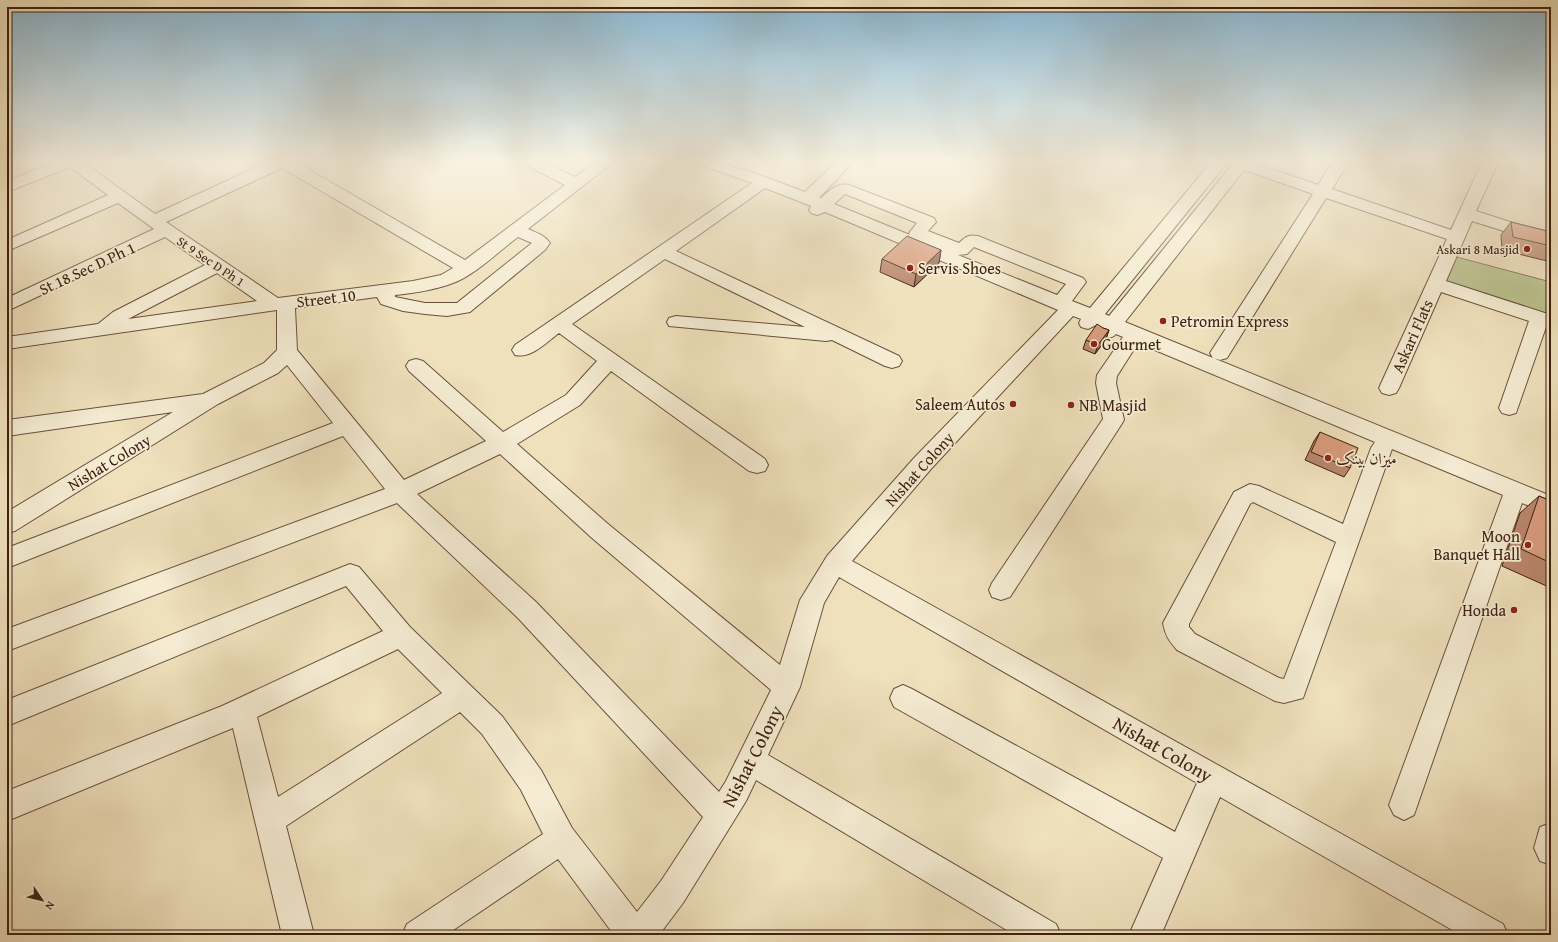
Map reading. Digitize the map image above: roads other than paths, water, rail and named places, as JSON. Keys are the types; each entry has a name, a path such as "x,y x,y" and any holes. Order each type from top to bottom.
{"street":[{"path":"7,246 102,204"},
{"name":"St 9 Sec D Ph 1","path":"131,204 217,266 281,304"},
{"name":"St 18 Sec D Ph 1","path":"7,305 202,204"},
{"path":"357,204 466,268"},
{"name":"Street 10","path":"7,343 431,284 447,279 466,268 550,204"},
{"path":"522,350 733,204"},
{"path":"823,204 1074,310"},
{"path":"825,204 920,230 917,233 935,250 961,250 963,248 1130,341 1382,448 1551,517"},
{"name":"Nishat Colony","path":"639,935 672,892 736,791 787,687 812,600 836,563 923,463 1074,310 1166,228 1185,204"},
{"path":"1110,329 1184,235 1206,204"},
{"path":"1220,354 1314,204"},
{"path":"1360,204 1458,237"},
{"name":"Askari Flats","path":"1389,388 1472,204"},
{"path":"1468,214 1551,241"},
{"path":"1166,228 1184,235"},
{"path":"385,291 387,300 398,304 450,310 463,308 541,243 537,239 517,230"},
{"path":"665,252 892,361"},
{"path":"106,329 109,323 120,316 217,266"},
{"name":"Askari Flats","path":"1436,284 1546,320 1509,408"},
{"path":"281,304 287,351 400,492 527,610 721,815"},
{"path":"676,322 840,336"},
{"path":"559,324 757,466"},
{"path":"1110,329 1551,506"},
{"path":"1001,590 1114,420 1106,383 1107,376 1130,341"},
{"name":"Nishat Colony","path":"7,524 211,399 270,368 281,359 287,351"},
{"path":"7,640 400,492 502,443 573,400 609,360"},
{"path":"416,366 600,531 787,687"},
{"name":"Nishat Colony","path":"7,428 211,399"},
{"path":"7,558 347,426"},
{"path":"1350,538 1259,495 1250,493 1242,498 1176,623 1177,632 1186,642 1274,689 1284,691 1294,689 1350,538 1382,448"},
{"path":"1404,805 1511,500"},
{"name":"Nishat Colony","path":"836,563 1492,935"},
{"path":"7,713 350,574 401,635 492,725 531,780 561,839 634,935"},
{"path":"7,806 242,710 401,635"},
{"path":"269,820 463,695"},
{"path":"903,698 1182,852"},
{"path":"242,710 298,935"},
{"path":"751,761 1045,935"},
{"path":"1150,933 1182,852 1214,778"},
{"path":"1551,838 1549,848 1551,850"},
{"path":"418,935 561,839"}],"place":[{"name":"Askari 8 Masjid","path":"1527,249"},
{"name":"Servis Shoes","path":"910,268"},
{"name":"Petromin Express","path":"1163,321"},
{"name":"Gourmet","path":"1094,344"},
{"name":"Saleem Autos","path":"1013,404"},
{"name":"NB Masjid","path":"1071,405"},
{"name":"میزان بینک","path":"1328,458"},
{"name":"Moon Banquet Hall","path":"1528,545"},
{"name":"Honda","path":"1514,610"}]}
